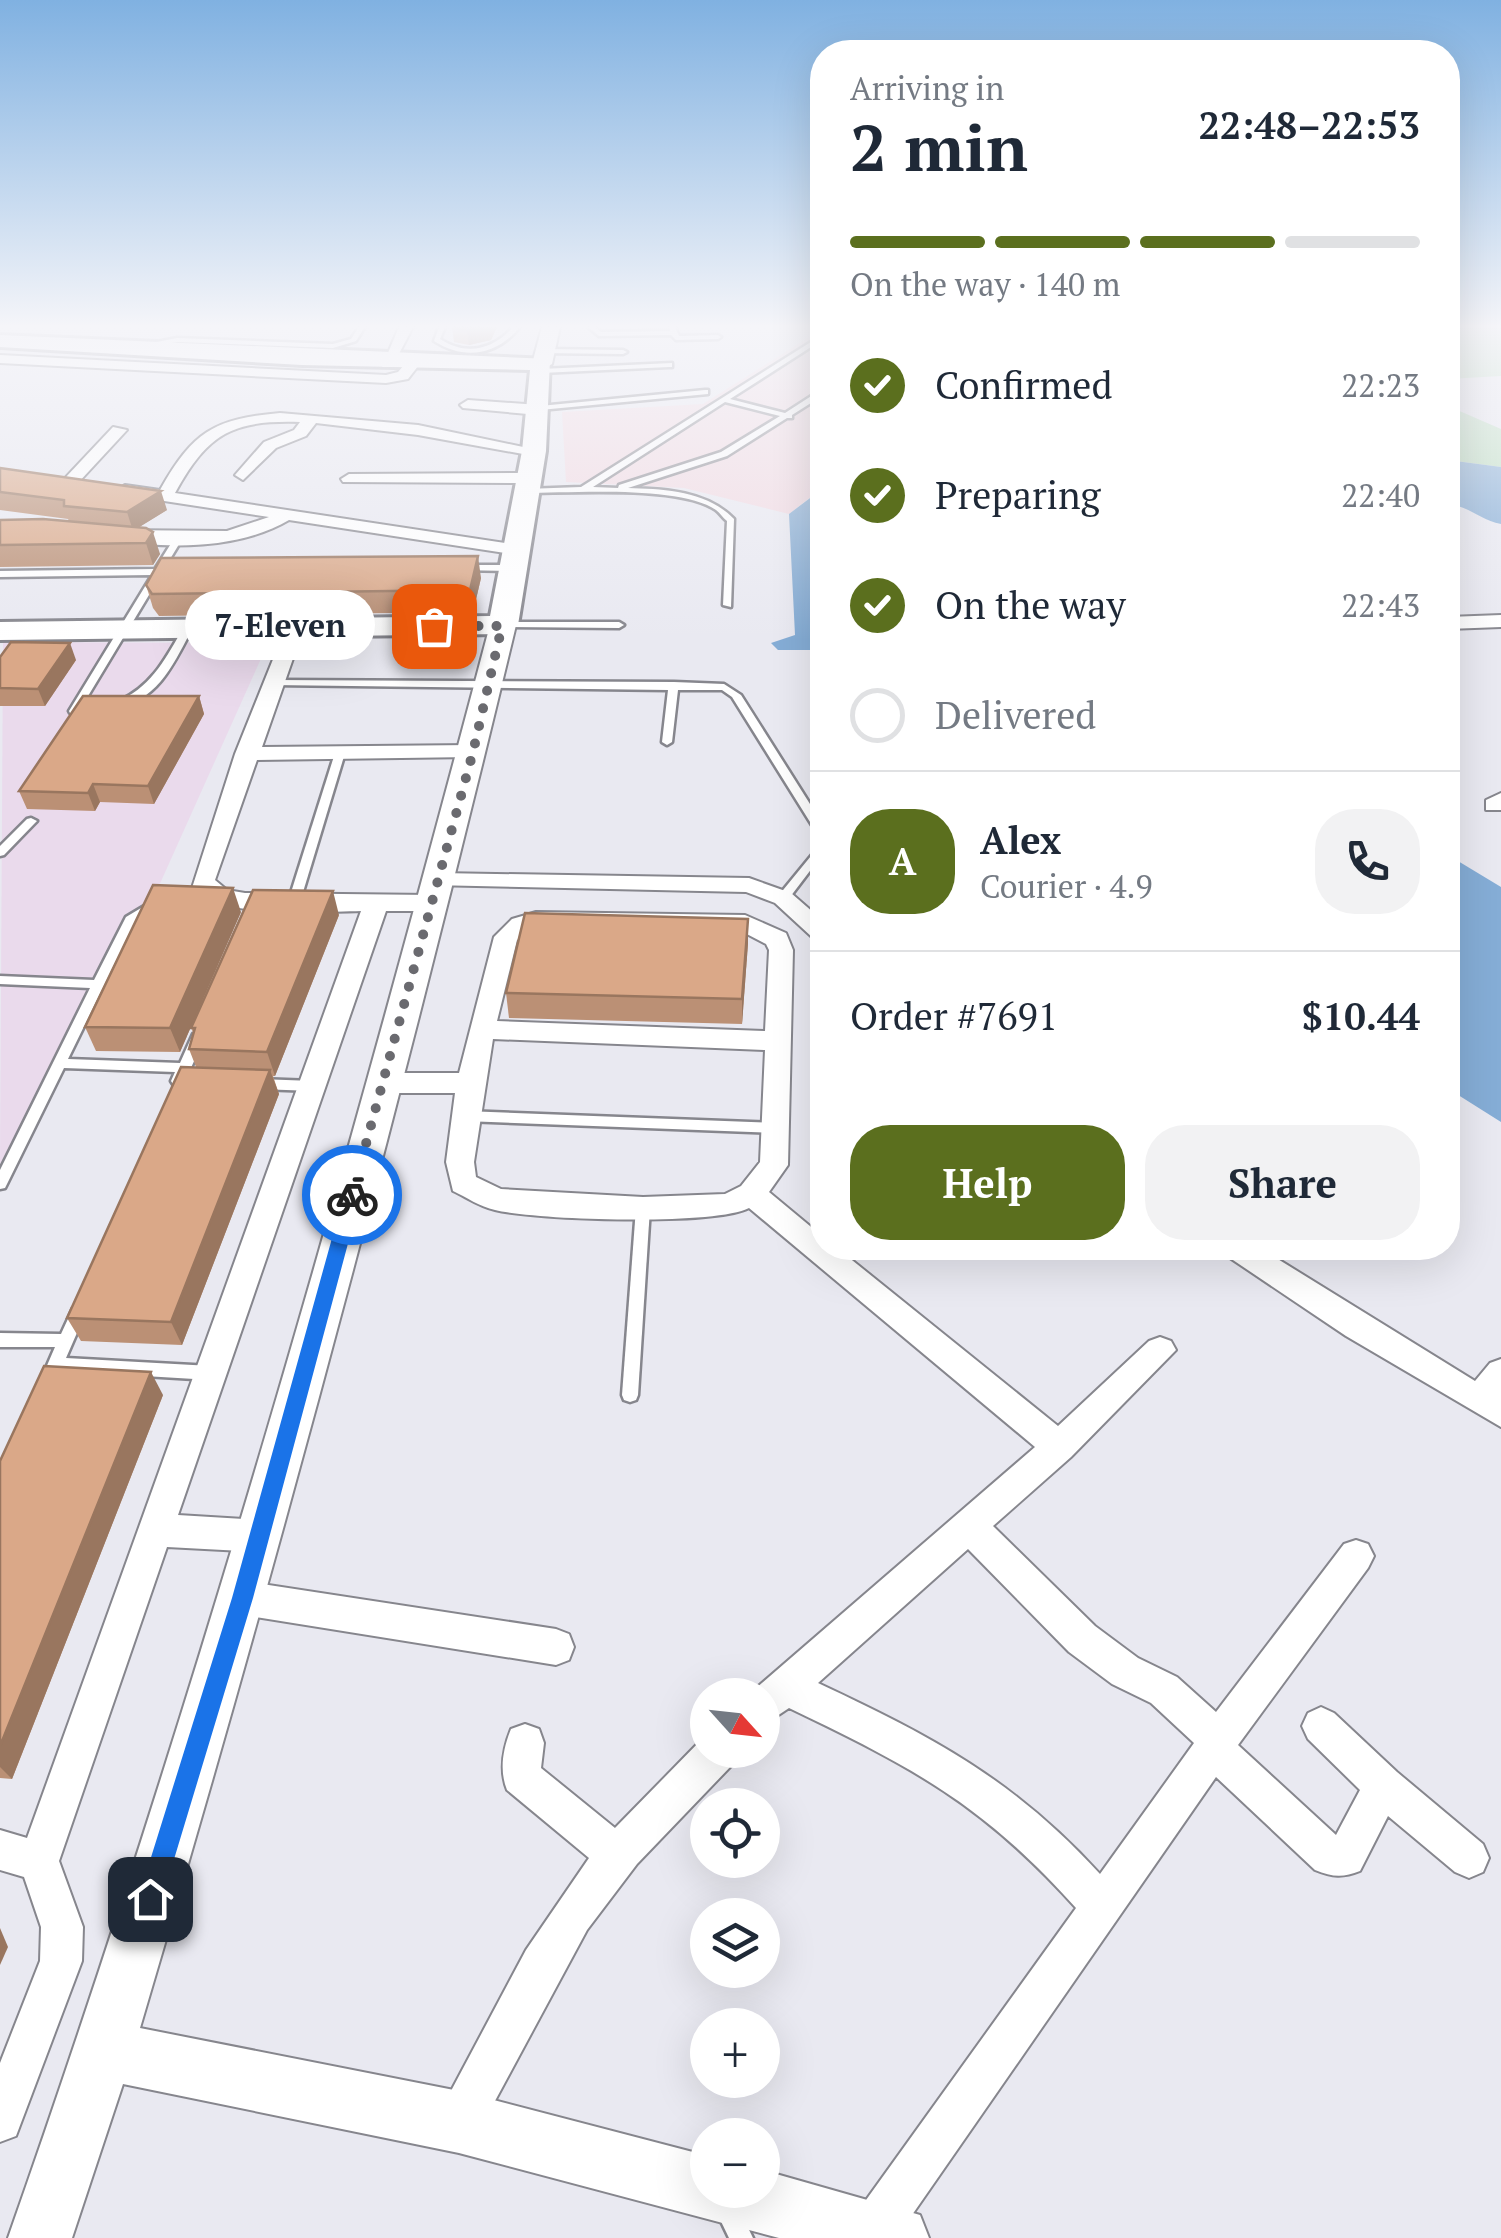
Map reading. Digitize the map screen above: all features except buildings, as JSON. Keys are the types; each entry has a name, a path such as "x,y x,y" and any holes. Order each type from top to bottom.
{"main road":[{"path":"40,2238 104,2050 243,1598 473,752 502,626 537,431"},
{"path":"1,633 502,626"},
{"path":"104,2050 458,2122 690,2182"},
{"path":"780,2207 885,2235"}],"street":[{"path":"118,431 80,487 286,514 515,559"},
{"path":"173,497 196,445 214,431"},
{"path":"242,475 270,446 302,431"},
{"path":"393,431 534,451"},
{"path":"349,479 527,484"},
{"path":"92,535 242,534 268,528 286,514"},
{"path":"1460,623 1501,621"},
{"path":"295,627 246,754 203,880 202,896 251,912 294,902 377,901 435,891 660,882 749,885 783,898 810,922"},
{"path":"246,754 473,752"},
{"path":"657,921 660,882"},
{"path":"0,2120 61,1961 62,1927 39,1861 377,901"},
{"path":"536,920 657,921 745,923 770,932 781,950 774,1165 751,1194 728,1205 643,1208 497,1200 464,1184 458,1166 470,1083 506,937 514,928 536,920"},
{"path":"486,1030 780,1042"},
{"path":"383,1083 470,1083"},
{"path":"751,1194 810,1242"},
{"path":"831,1260 1059,1447"},
{"path":"1256,1260 1342,1318 1490,1407 1501,1373"},
{"path":"780,1690 1059,1447 1160,1350"},
{"path":"969,1526 1107,1660 1164,1690 1329,1856 1340,1860 1346,1857 1383,1786"},
{"path":"156,1530 259,1536"},
{"path":"885,2235 1100,1906 1356,1556"},
{"path":"243,1598 556,1647"},
{"path":"780,1699 944,1766 986,1794 1052,1852 1100,1906"},
{"path":"1321,1726 1383,1786 1469,1858"},
{"path":"525,1743 521,1776 618,1856"},
{"path":"458,2122 529,1986 574,1914 618,1856 701,1768"},
{"path":"0,1850 39,1861"}],"lane":[{"path":"582,490 675,431"},
{"path":"612,490 724,454 763,431"},
{"path":"527,484 691,497 726,510 731,521 728,605"},
{"path":"65,726 180,536"},
{"path":"454,568 515,559"},
{"path":"0,574 178,572"},
{"path":"502,626 619,625"},
{"path":"105,706 147,692 168,666 187,629"},
{"path":"276,684 714,684 736,695 810,813"},
{"path":"667,742 674,685"},
{"path":"75,709 90,707"},
{"path":"294,902 340,753"},
{"path":"0,853 31,821"},
{"path":"783,898 810,861"},
{"path":"0,1184 137,912 173,900"},
{"path":"0,980 99,984"},
{"path":"170,1100 208,1013"},
{"path":"62,1063 181,1075 197,1083"},
{"path":"236,1084 313,1086"},
{"path":"465,1116 776,1128"},
{"path":"630,1395 643,1208"},
{"path":"40,1401 88,1290"},
{"path":"0,1340 65,1341"},
{"path":"56,1364 212,1373"},
{"path":"727,2208 741,2238"}],"shaded area":[{"path":"563,431 810,431 810,497 789,514 684,488 566,482"},
{"path":"3,642 268,643 145,917 0,1164"}],"green space":[{"path":"1460,431 1501,431 1501,467 1460,462"}],"water":[{"path":"1460,462 1501,467 1501,524 1462,507"},
{"path":"810,498 810,650 778,650 771,643 795,635 789,514"},
{"path":"1460,862 1501,887 1501,1122 1460,1096"}],"way so far":[{"path":"352,1195 473,752 502,626 434,626"}],"place":[{"name":"7-Eleven","path":"434,626"}],"route":[{"path":"150,1899 243,1598 352,1195"}]}
